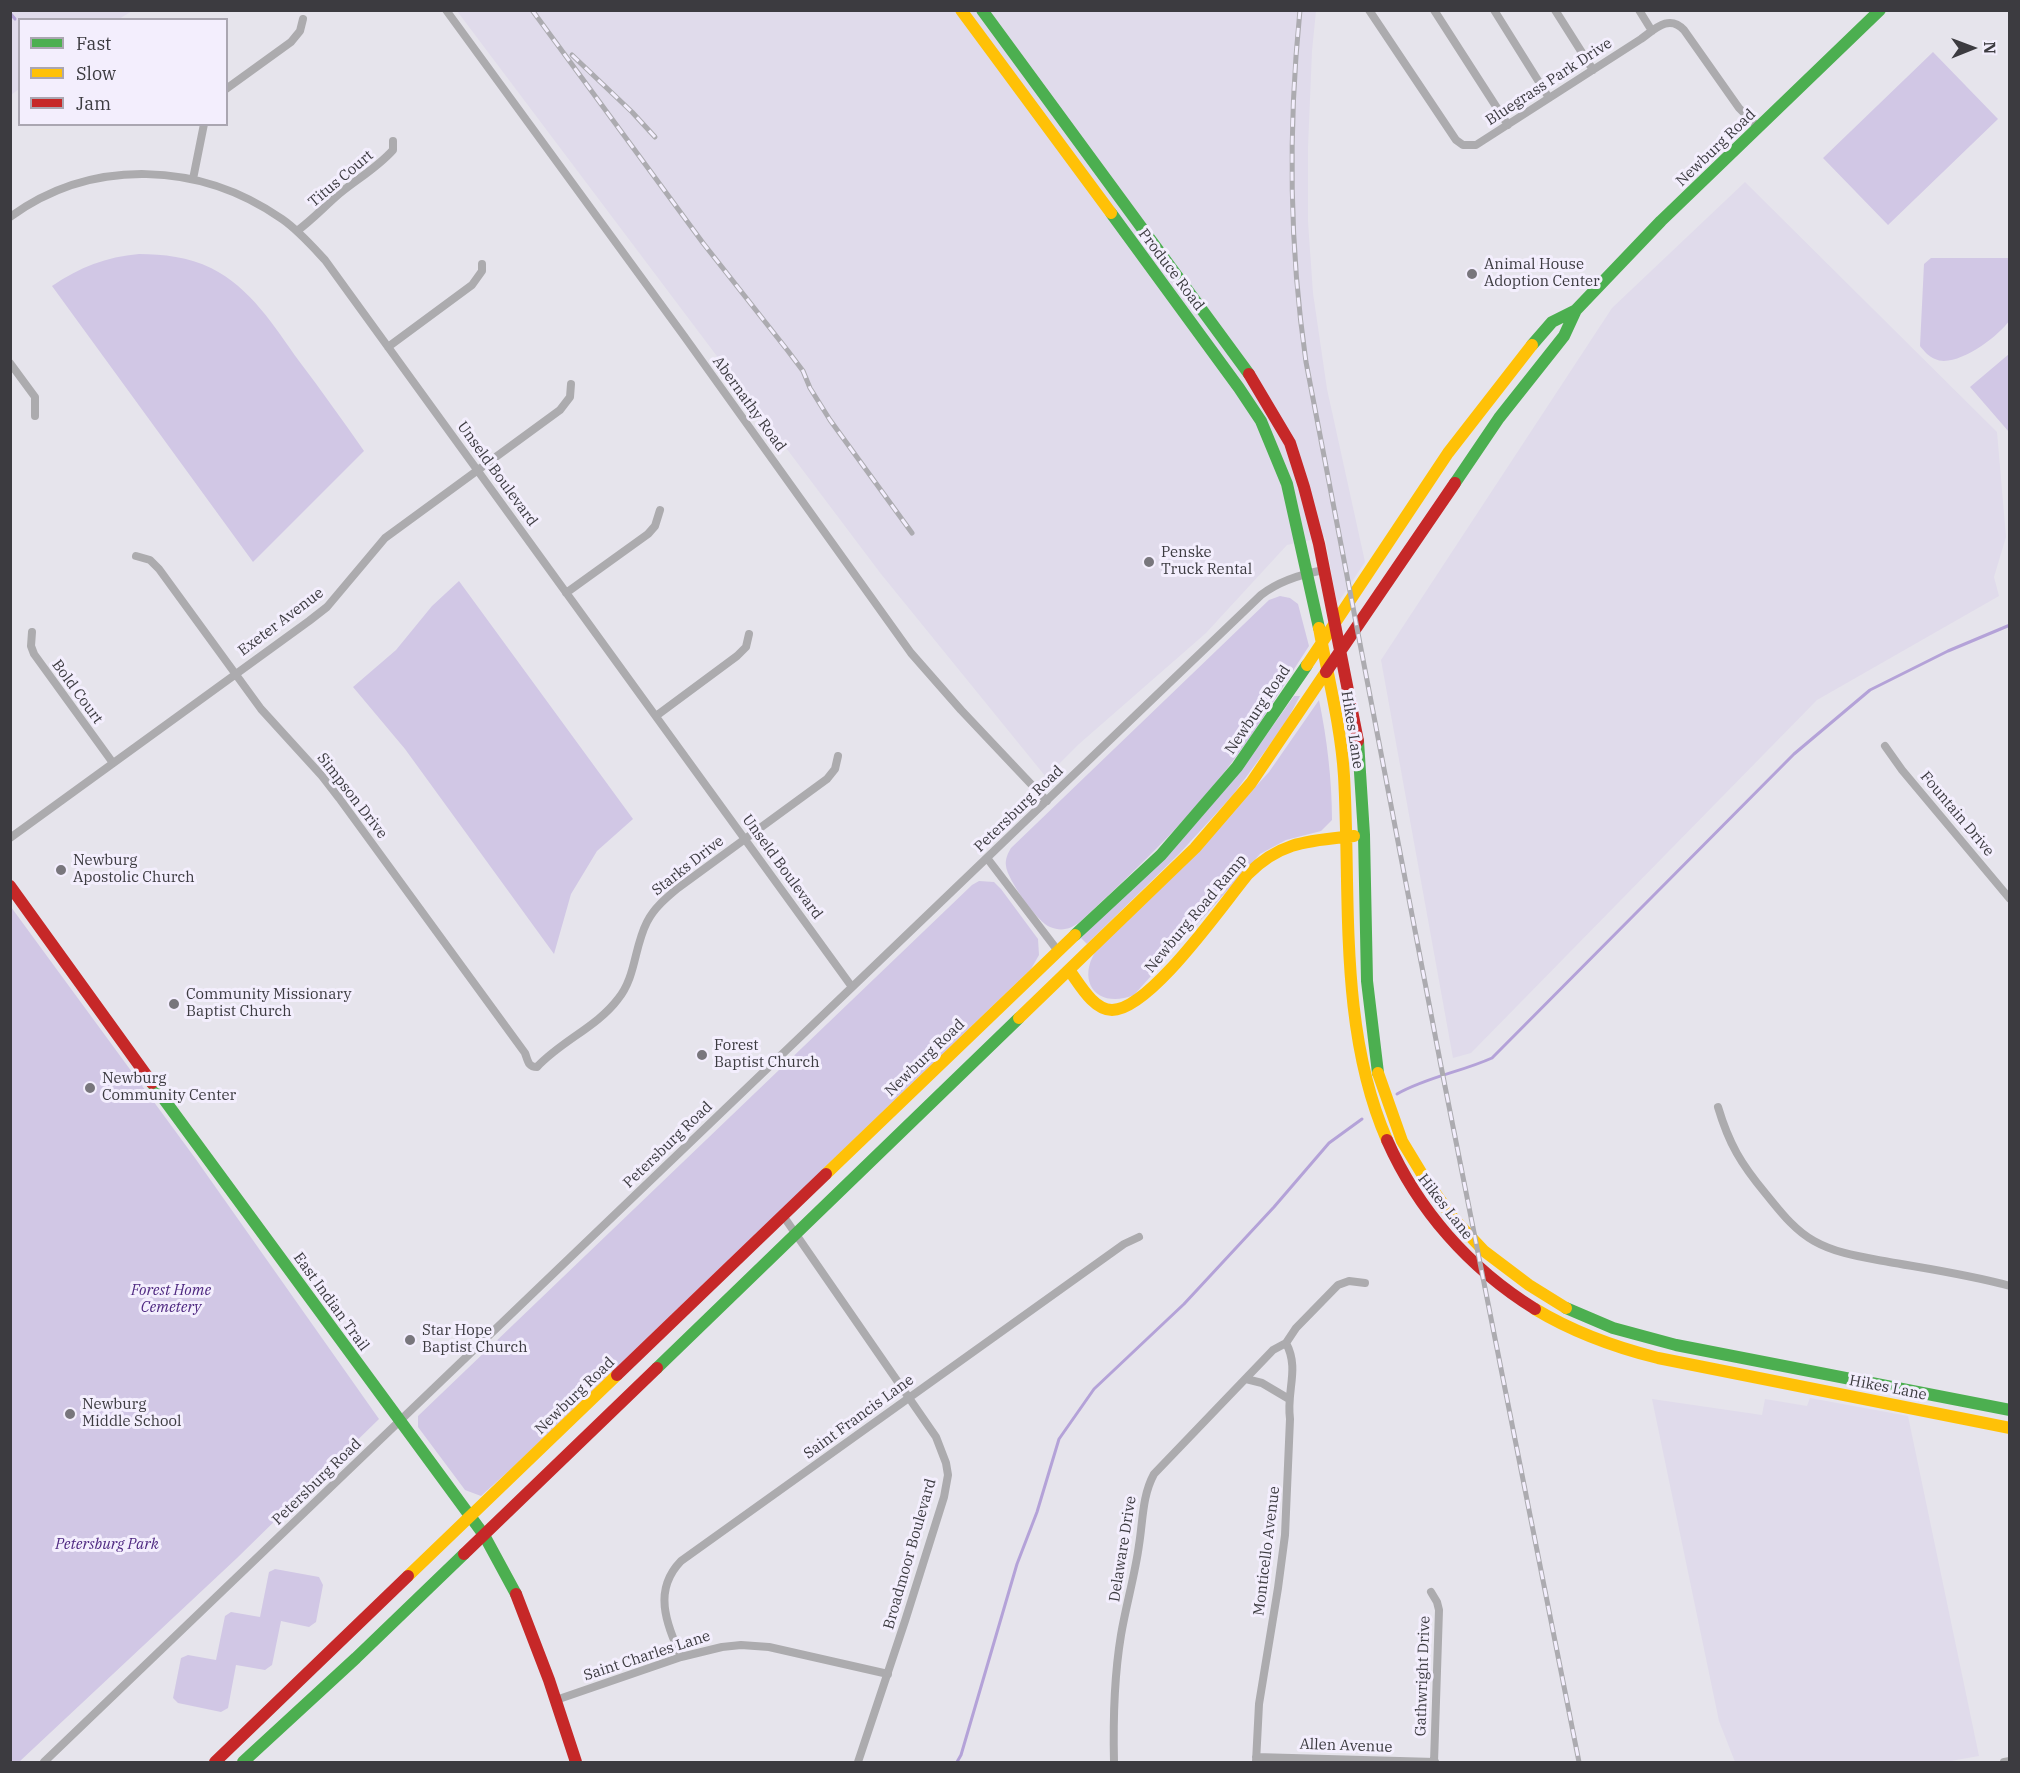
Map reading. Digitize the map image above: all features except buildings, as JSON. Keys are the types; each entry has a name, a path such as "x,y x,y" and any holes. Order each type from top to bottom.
{"main road":[{"name":"Produce Road","path":"961,10 1195,326 1261,421 1287,484 1308,573"},
{"name":"Produce Road","path":"982,10 1254,380 1272,409 1290,442 1314,522 1324,570"},
{"name":"Newburg Road","path":"243,1762 356,1658 1195,848 1251,783 1499,418 1564,336 1576,310 1661,221 1880,10"},
{"name":"Newburg Road","path":"215,1762 1058,951 1161,855 1237,767 1448,453 1504,379 1552,322 1576,310"},
{"name":"Hikes Lane","path":"1324,570 1357,731 1364,835 1367,981 1379,1078 1402,1141 1425,1179 1453,1218 1484,1251 1546,1297 1590,1320 1645,1338 2010,1410"},
{"name":"Hikes Lane","path":"1308,573 1339,730 1344,774 1352,1000 1360,1063 1369,1098 1389,1149 1418,1200 1438,1226 1488,1278 1543,1315 1582,1334 1647,1356 2010,1428"},
{"name":"Newburg Road Ramp","path":"1069,970 1086,992 1101,1006 1114,1010 1125,1008 1157,984 1259,862 1289,845 1364,835"},
{"name":"East Indian Trail","path":"10,886 399,1422 449,1490 472,1516 512,1584 556,1700 576,1762"}],"street":[{"name":"Abernathy Road","path":"446,10 684,336 911,653 1047,801"},
{"name":"Bluegrass Park Drive","path":"1369,10 1458,142 1468,146 1476,145 1660,24 1667,22 1679,25 1739,108 1758,127"},
{"path":"1434,10 1508,125"},
{"path":"1494,10 1549,98"},
{"path":"1555,10 1593,70"},
{"path":"1639,10 1652,31"},
{"path":"228,88 291,42 300,31 303,19"},
{"path":"193,180 204,126"},
{"name":"Titus Court","path":"297,231 315,218 340,193 382,163 393,150 393,141"},
{"name":"Unseld Boulevard","path":"10,217 49,195 90,180 129,174 170,176 225,188 256,202 297,231 326,260 852,987"},
{"path":"388,347 472,285 482,271 482,264"},
{"path":"10,363 35,397 35,416"},
{"name":"Exeter Avenue","path":"10,838 327,607 386,538 560,410 570,397 571,384"},
{"path":"566,593 648,534 655,526 660,510"},
{"name":"Simpson Drive","path":"136,556 150,560 159,569 261,709 322,776 525,1053 529,1065 533,1067"},
{"name":"Petersburg Road","path":"44,1762 1262,595 1272,587 1308,573 1324,570"},
{"name":"Bold Court","path":"32,632 31,646 34,654 113,763"},
{"path":"656,716 737,656 746,646 749,633"},
{"name":"Fountain Drive","path":"1885,746 1902,770 2010,900"},
{"name":"Starks Drive","path":"533,1067 537,1067 598,1019 618,1000 630,977 644,928 661,902 827,779 835,769 838,756"},
{"path":"987,858 1058,951"},
{"path":"1718,1107 1729,1142 1751,1177 1785,1217 1801,1233 1814,1241 1846,1254 1983,1278 2010,1286"},
{"name":"Broadmoor Boulevard","path":"784,1217 936,1437 948,1475 944,1497 858,1762"},
{"name":"Saint Francis Lane","path":"681,1657 663,1602 667,1580 676,1566 1114,1250 1139,1237"},
{"name":"Delaware Drive","path":"1114,1762 1113,1727 1116,1677 1148,1486 1162,1465 1273,1350 1286,1343 1296,1328 1338,1285 1349,1281 1365,1283"},
{"name":"Monticello Avenue","path":"1256,1760 1259,1704 1285,1535 1292,1355 1286,1343"},
{"path":"1246,1379 1262,1383 1289,1399"},
{"name":"Gathwright Drive","path":"1431,1592 1439,1610 1434,1762"},
{"name":"Saint Charles Lane","path":"556,1700 681,1657 722,1647 756,1645 888,1674"},
{"name":"Allen Avenue","path":"1256,1760 1434,1762"},
{"path":"2004,1762 2010,1761"}],"shaded area":[{"path":"11,10 132,10 121,18 18,18 18,90 11,95"},
{"path":"457,11 1316,11 1308,147 1308,222 1313,293 1327,389 1365,562 1337,604 1325,537 1287,545 1206,633 1079,744 1046,777 881,574"},
{"path":"1745,182 1997,432 2006,537 1994,577 1999,596 1817,700 1471,1053 1453,1058 1381,660 1612,308"},
{"path":"1810,1398 1908,1416 1979,1756 1945,1762 1735,1762 1719,1721 1652,1399 1762,1415 1765,1399 1807,1406"}],"green space":[{"path":"1933,52 1998,119 1888,225 1823,158"},
{"path":"139,254 194,261 211,268 238,286 271,321 364,451 253,562 52,286 94,264"},
{"path":"1931,258 2009,258 2009,321 1986,343 1953,360 1935,359 1920,346 1924,264"},
{"path":"2009,354 2009,432 1970,387"},
{"path":"459,581 633,819 597,851 571,894 554,954 405,749 353,687 396,650 432,606"},
{"path":"1280,596 1290,598 1298,604 1309,646 1239,753 1182,822 1081,921 1070,928 1062,929 1054,929 1045,924 1024,900 1008,872 1006,861 1011,848 1269,600"},
{"path":"1294,696 1300,696 1285,724 1233,795 1179,854 1087,944 1081,938 1199,820 1250,758"},
{"path":"1319,700 1328,760 1332,820 1321,831 1286,840 1260,854 1134,995 1122,999 1111,999 1095,991 1088,975 1095,952 1174,876 1269,772"},
{"path":"979,881 994,882 1038,939 1039,955 1031,969 512,1468 481,1496 465,1490 418,1427 418,1416 972,885"},
{"path":"11,907 195,1158 379,1419 237,1558 19,1762 10,1762"},
{"path":"275,1569 319,1577 323,1585 316,1622 309,1627 281,1621 272,1665 265,1670 236,1665 228,1708 221,1712 178,1703 173,1698 181,1658 188,1655 216,1660 225,1616 231,1612 260,1617 269,1572"}],"waterway":[{"path":"10,13 15,19"},
{"path":"1397,1094 1420,1083 1492,1058 1794,754 1870,690 1948,651 2010,625"},
{"path":"957,1762 1017,1564 1037,1512 1059,1439 1094,1389 1184,1304 1274,1207 1329,1143 1362,1119"}],"railway":[{"path":"532,10 703,243 803,371 810,388 830,420 912,533"},
{"path":"1300,10 1293,99 1292,187 1296,274 1306,362 1441,1066 1579,1762"},
{"path":"572,55 655,137"}],"traffic: fast":[{"path":"982,10 1249,374"},
{"path":"1532,345 1552,322 1576,310 1661,221 1880,10"},
{"path":"1111,213 1261,421 1287,484 1319,628"},
{"path":"1455,483 1499,418 1564,336 1576,310"},
{"path":"1075,935 1161,855 1237,767 1307,665"},
{"path":"1358,741 1364,835 1367,981 1378,1073"},
{"path":"657,1368 1019,1018"},
{"path":"152,1083 484,1535 516,1594"},
{"path":"1566,1308 1613,1328 1676,1345 2010,1410"},
{"path":"243,1762 464,1554"}],"traffic: slow":[{"path":"961,10 1111,213"},
{"path":"1307,665 1448,453 1532,345"},
{"path":"1319,628 1337,721 1344,776 1350,961 1354,1007 1371,1097 1387,1140"},
{"path":"1019,1018 1195,848 1251,783 1326,672"},
{"path":"1069,970 1087,995 1099,1006 1112,1010 1128,1005 1146,993 1165,975 1248,874 1260,863 1296,844 1354,836"},
{"path":"826,1174 1075,935"},
{"path":"1378,1073 1402,1141 1425,1179 1453,1218 1484,1251 1529,1285 1566,1308"},
{"path":"1535,1309 1594,1338 1658,1358 2010,1428"},
{"path":"408,1576 617,1375"}],"traffic: jam":[{"path":"1249,374 1290,443 1304,487 1319,544 1358,741"},
{"path":"1326,672 1455,483"},
{"path":"10,886 152,1083"},
{"path":"1387,1140 1414,1190 1448,1235 1488,1275 1535,1309"},
{"path":"617,1375 826,1174"},
{"path":"464,1554 657,1368"},
{"path":"215,1762 408,1576"},
{"path":"516,1594 549,1680 576,1762"}],"place":[{"name":"Animal House Adoption Center","path":"1472,274"},
{"name":"Penske Truck Rental","path":"1149,562"},
{"name":"Newburg Apostolic Church","path":"61,870"},
{"name":"Community Missionary Baptist Church","path":"174,1004"},
{"name":"Forest Baptist Church","path":"702,1055"},
{"name":"Newburg Community Center","path":"90,1088"},
{"name":"Star Hope Baptist Church","path":"410,1340"},
{"name":"Newburg Middle School","path":"70,1414"}],"park label":[{"name":"Forest Home Cemetery","path":"171,1300"},
{"name":"Petersburg Park","path":"107,1545"}]}
